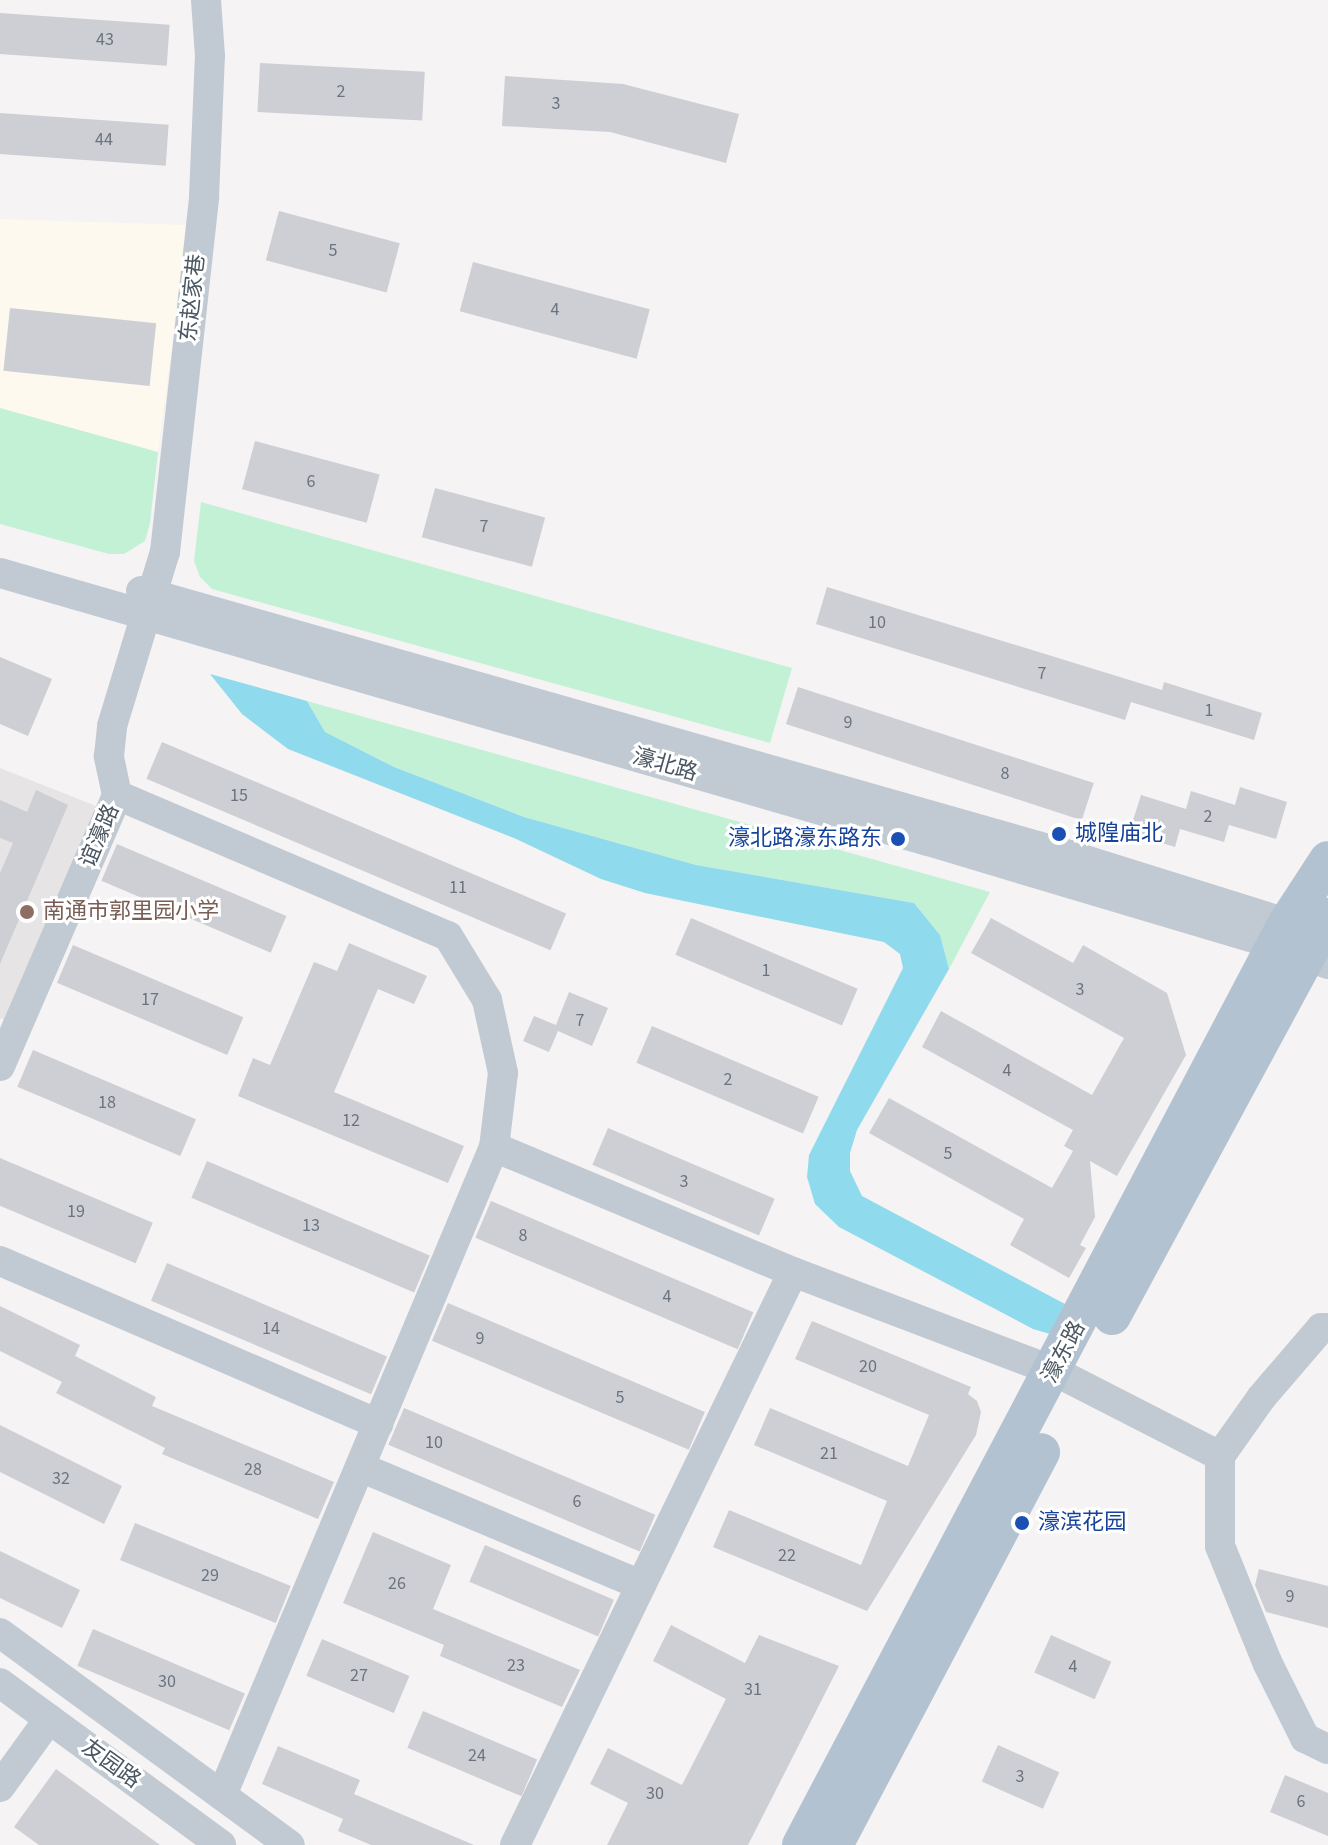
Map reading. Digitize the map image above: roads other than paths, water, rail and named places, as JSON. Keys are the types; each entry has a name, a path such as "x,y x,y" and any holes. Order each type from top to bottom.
{"main road":[{"name":"濠东路","path":"801,1845 1310,939 1328,860"},
{"name":"濠东路","path":"834,1845 1065,1376"}],"street":[{"name":"东赵家巷","path":"150,604 165,552 204,197 210,56 206,0"},
{"name":"濠北路","path":"0,552 150,604"},
{"name":"濠北路","path":"0,573 150,604 1051,849 1310,939"},
{"name":"谊濠路","path":"0,1066 117,795 109,756 112,726 150,604"},
{"path":"117,795 448,936 487,1000 503,1073 494,1147 222,1795"},
{"path":"494,1147 793,1272 1065,1376 1220,1456"},
{"path":"0,1261 378,1424"},
{"path":"515,1845 793,1272"},
{"path":"1328,1328 1321,1328 1261,1398 1220,1456 1220,1546 1268,1664 1305,1738 1328,1749"},
{"path":"360,1467 641,1585"},
{"path":"0,1633 290,1845"},
{"name":"友园路","path":"0,1683 221,1845"},
{"path":"0,1787 49,1719"}],"water":[{"path":"210,674 307,701 325,732 394,767 524,817 696,865 914,903 940,935 949,969 857,1130 850,1153 850,1171 862,1196 1065,1304 1050,1334 1033,1329 839,1227 815,1204 807,1177 809,1155 903,968 900,954 884,942 645,893 601,879 514,838 288,749 242,714"}],"place":[{"name":"城隍庙北","path":"1059,834"},
{"name":"濠北路濠东路东","path":"898,839"},
{"name":"南通市郭里园小学","path":"27,912"},
{"name":"濠滨花园","path":"1022,1523"}]}
